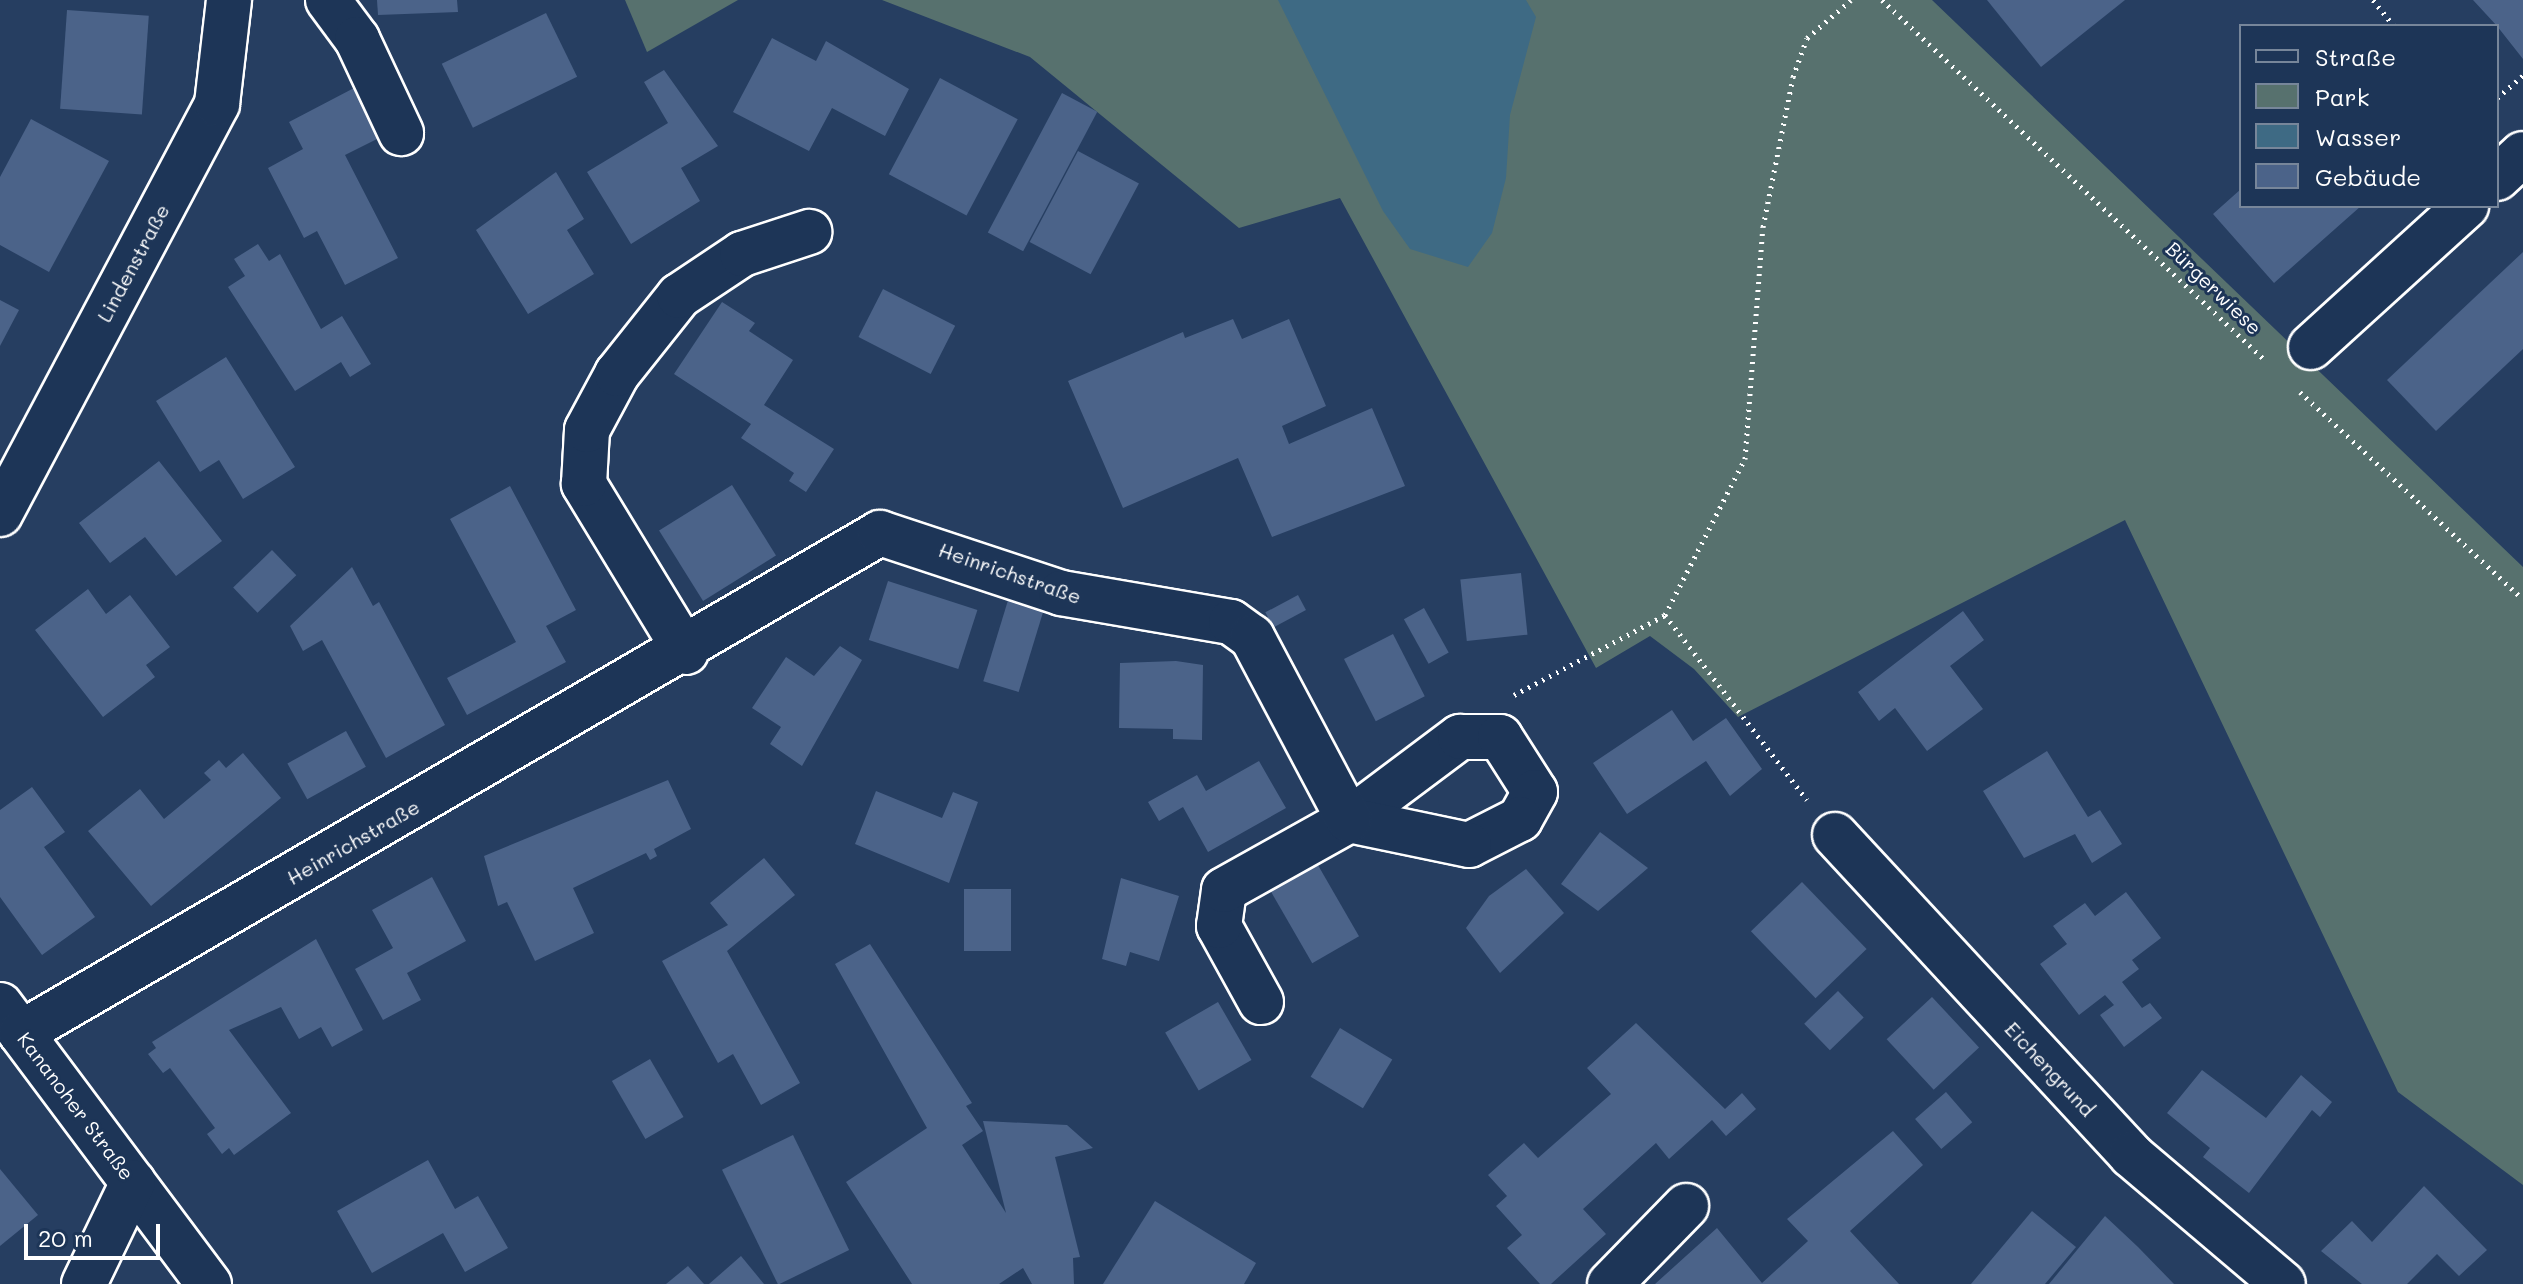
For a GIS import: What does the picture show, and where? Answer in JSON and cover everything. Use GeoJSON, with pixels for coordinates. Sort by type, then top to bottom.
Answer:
{"type":"FeatureCollection","features":[{"type":"Feature","properties":{"kind":"street","name":"Lindenstraße"},"geometry":{"type":"LineString","coordinates":[[0,514],[217,104],[229,0]]}},
{"type":"Feature","properties":{"kind":"street"},"geometry":{"type":"LineString","coordinates":[[328,0],[357,39],[401,133]]}},
{"type":"Feature","properties":{"kind":"street"},"geometry":{"type":"LineString","coordinates":[[2499,176],[2523,154]]}},
{"type":"Feature","properties":{"kind":"street"},"geometry":{"type":"LineString","coordinates":[[2293,367],[2464,208]]}},
{"type":"Feature","properties":{"kind":"street"},"geometry":{"type":"LineString","coordinates":[[686,652],[584,484],[587,430],[617,374],[679,296],[742,254],[809,232]]}},
{"type":"Feature","properties":{"kind":"street","name":"Heinrichstraße"},"geometry":{"type":"LineString","coordinates":[[10,1019],[686,652],[880,533],[900,534],[1061,593],[1231,622],[1252,637],[1349,820]]}},
{"type":"Feature","properties":{"kind":"street"},"geometry":{"type":"LineString","coordinates":[[1261,1002],[1219,926],[1224,890],[1349,820],[1471,736],[1500,737],[1535,792],[1520,819],[1469,845],[1349,820]]}},
{"type":"Feature","properties":{"kind":"street","name":"Eichengrund"},"geometry":{"type":"LineString","coordinates":[[1835,835],[2131,1155],[2283,1284]]}},
{"type":"Feature","properties":{"kind":"street","name":"Kananoher Straße"},"geometry":{"type":"LineString","coordinates":[[10,1019],[209,1284]]}},
{"type":"Feature","properties":{"kind":"street"},"geometry":{"type":"LineString","coordinates":[[84,1284],[133,1182]]}},
{"type":"Feature","properties":{"kind":"street"},"geometry":{"type":"LineString","coordinates":[[1610,1284],[1686,1206]]}},
{"type":"Feature","properties":{"kind":"path"},"geometry":{"type":"LineString","coordinates":[[1471,736],[1485,710],[1665,615],[1745,459],[1763,227],[1793,77],[1807,38],[1851,0]]}},
{"type":"Feature","properties":{"kind":"path","name":"Bürgerwiese"},"geometry":{"type":"LineString","coordinates":[[1882,0],[2293,367],[2523,599]]}},
{"type":"Feature","properties":{"kind":"path"},"geometry":{"type":"LineString","coordinates":[[2373,0],[2392,24]]}},
{"type":"Feature","properties":{"kind":"path"},"geometry":{"type":"LineString","coordinates":[[2499,96],[2523,75]]}},
{"type":"Feature","properties":{"kind":"path"},"geometry":{"type":"LineString","coordinates":[[1665,615],[1835,835]]}},
{"type":"Feature","properties":{"kind":"green space"},"geometry":{"type":"Polygon","coordinates":[[[625,0],[738,0],[647,52],[625,0]]]}},
{"type":"Feature","properties":{"kind":"green space"},"geometry":{"type":"Polygon","coordinates":[[[882,0],[1932,0],[2523,567],[2523,1185],[2398,1092],[2125,520],[1738,717],[1694,669],[1650,636],[1596,668],[1340,198],[1239,228],[1030,57],[882,0]]]}},
{"type":"Feature","properties":{"kind":"water"},"geometry":{"type":"Polygon","coordinates":[[[1278,0],[1526,0],[1536,17],[1510,115],[1506,178],[1492,233],[1468,267],[1410,249],[1383,211],[1278,0]]]}},
{"type":"Feature","properties":{"kind":"building"},"geometry":{"type":"Polygon","coordinates":[[[377,0],[457,0],[458,12],[378,15],[377,0]]]}},
{"type":"Feature","properties":{"kind":"building"},"geometry":{"type":"Polygon","coordinates":[[[1987,0],[2125,0],[2041,67],[1987,0]]]}},
{"type":"Feature","properties":{"kind":"building"},"geometry":{"type":"Polygon","coordinates":[[[2473,0],[2523,0],[2523,59],[2499,29],[2499,24],[2495,24],[2473,0]]]}},
{"type":"Feature","properties":{"kind":"building"},"geometry":{"type":"Polygon","coordinates":[[[67,10],[149,16],[142,114],[60,109],[67,10]]]}},
{"type":"Feature","properties":{"kind":"building"},"geometry":{"type":"Polygon","coordinates":[[[546,13],[577,77],[473,128],[442,64],[546,13]]]}},
{"type":"Feature","properties":{"kind":"building"},"geometry":{"type":"Polygon","coordinates":[[[772,38],[816,61],[826,41],[909,89],[885,136],[832,108],[809,151],[733,112],[772,38]]]}},
{"type":"Feature","properties":{"kind":"building"},"geometry":{"type":"Polygon","coordinates":[[[664,70],[718,146],[681,168],[700,201],[631,244],[587,172],[668,123],[644,82],[664,70]]]}},
{"type":"Feature","properties":{"kind":"building"},"geometry":{"type":"Polygon","coordinates":[[[940,78],[1018,119],[967,216],[889,174],[940,78]]]}},
{"type":"Feature","properties":{"kind":"building"},"geometry":{"type":"Polygon","coordinates":[[[354,88],[379,138],[345,155],[398,258],[345,285],[317,231],[304,238],[268,168],[303,149],[289,122],[354,88]]]}},
{"type":"Feature","properties":{"kind":"building"},"geometry":{"type":"Polygon","coordinates":[[[1062,93],[1097,112],[1023,251],[988,233],[1062,93]]]}},
{"type":"Feature","properties":{"kind":"building"},"geometry":{"type":"Polygon","coordinates":[[[31,119],[109,161],[49,272],[0,245],[0,177],[31,119]]]}},
{"type":"Feature","properties":{"kind":"building"},"geometry":{"type":"Polygon","coordinates":[[[1078,151],[1139,183],[1091,274],[1030,242],[1078,151]]]}},
{"type":"Feature","properties":{"kind":"building"},"geometry":{"type":"Polygon","coordinates":[[[556,172],[584,219],[567,230],[594,274],[528,314],[476,230],[556,172]]]}},
{"type":"Feature","properties":{"kind":"building"},"geometry":{"type":"Polygon","coordinates":[[[2239,191],[2239,208],[2359,208],[2274,283],[2213,214],[2239,191]]]}},
{"type":"Feature","properties":{"kind":"building"},"geometry":{"type":"Polygon","coordinates":[[[258,244],[269,261],[280,254],[321,329],[342,316],[371,364],[350,377],[341,362],[295,391],[228,287],[245,276],[234,259],[258,244]]]}},
{"type":"Feature","properties":{"kind":"building"},"geometry":{"type":"Polygon","coordinates":[[[2523,252],[2523,349],[2436,431],[2387,380],[2523,252]]]}},
{"type":"Feature","properties":{"kind":"building"},"geometry":{"type":"Polygon","coordinates":[[[883,289],[955,326],[931,374],[858,337],[883,289]]]}},
{"type":"Feature","properties":{"kind":"building"},"geometry":{"type":"Polygon","coordinates":[[[0,300],[19,310],[0,346],[0,300]]]}},
{"type":"Feature","properties":{"kind":"building"},"geometry":{"type":"Polygon","coordinates":[[[722,302],[755,323],[749,331],[793,360],[764,405],[834,449],[806,492],[789,481],[794,473],[741,438],[751,424],[674,374],[722,302]]]}},
{"type":"Feature","properties":{"kind":"building"},"geometry":{"type":"Polygon","coordinates":[[[1233,319],[1242,339],[1289,319],[1326,406],[1282,426],[1289,444],[1372,408],[1405,486],[1272,537],[1238,458],[1123,508],[1068,381],[1183,332],[1185,338],[1233,319]]]}},
{"type":"Feature","properties":{"kind":"building"},"geometry":{"type":"Polygon","coordinates":[[[226,357],[295,467],[243,499],[219,460],[200,472],[156,401],[226,357]]]}},
{"type":"Feature","properties":{"kind":"building"},"geometry":{"type":"Polygon","coordinates":[[[159,461],[222,541],[176,576],[145,537],[110,563],[79,523],[159,461]]]}},
{"type":"Feature","properties":{"kind":"building"},"geometry":{"type":"Polygon","coordinates":[[[732,485],[776,555],[703,601],[659,531],[732,485]]]}},
{"type":"Feature","properties":{"kind":"building"},"geometry":{"type":"Polygon","coordinates":[[[510,486],[576,610],[546,626],[566,662],[467,715],[447,678],[516,642],[450,519],[510,486]]]}},
{"type":"Feature","properties":{"kind":"building"},"geometry":{"type":"Polygon","coordinates":[[[272,550],[296,575],[257,613],[233,588],[272,550]]]}},
{"type":"Feature","properties":{"kind":"building"},"geometry":{"type":"Polygon","coordinates":[[[352,567],[373,606],[379,602],[445,725],[386,758],[322,640],[303,651],[290,626],[352,567]]]}},
{"type":"Feature","properties":{"kind":"building"},"geometry":{"type":"Polygon","coordinates":[[[1521,573],[1527,635],[1467,641],[1460,579],[1521,573]]]}},
{"type":"Feature","properties":{"kind":"building"},"geometry":{"type":"Polygon","coordinates":[[[888,581],[977,610],[958,669],[869,640],[888,581]]]}},
{"type":"Feature","properties":{"kind":"building"},"geometry":{"type":"Polygon","coordinates":[[[88,589],[106,614],[130,595],[170,647],[146,665],[155,677],[103,717],[35,630],[88,589]]]}},
{"type":"Feature","properties":{"kind":"building"},"geometry":{"type":"Polygon","coordinates":[[[1298,595],[1306,610],[1273,627],[1265,612],[1298,595]]]}},
{"type":"Feature","properties":{"kind":"building"},"geometry":{"type":"Polygon","coordinates":[[[1009,597],[1044,608],[1019,692],[983,681],[1009,597]]]}},
{"type":"Feature","properties":{"kind":"building"},"geometry":{"type":"Polygon","coordinates":[[[1424,608],[1449,653],[1429,664],[1404,619],[1424,608]]]}},
{"type":"Feature","properties":{"kind":"building"},"geometry":{"type":"Polygon","coordinates":[[[1963,611],[1984,640],[1950,666],[1983,709],[1927,751],[1895,708],[1879,721],[1858,692],[1963,611]]]}},
{"type":"Feature","properties":{"kind":"building"},"geometry":{"type":"Polygon","coordinates":[[[1393,634],[1425,696],[1376,721],[1344,659],[1393,634]]]}},
{"type":"Feature","properties":{"kind":"building"},"geometry":{"type":"Polygon","coordinates":[[[840,646],[862,660],[802,766],[770,744],[781,727],[752,708],[786,657],[814,676],[840,646]]]}},
{"type":"Feature","properties":{"kind":"building"},"geometry":{"type":"Polygon","coordinates":[[[1176,661],[1203,665],[1202,740],[1173,739],[1173,729],[1119,728],[1120,663],[1176,661]]]}},
{"type":"Feature","properties":{"kind":"building"},"geometry":{"type":"Polygon","coordinates":[[[1672,710],[1693,741],[1726,718],[1762,769],[1730,796],[1706,761],[1627,814],[1593,763],[1672,710]]]}},
{"type":"Feature","properties":{"kind":"building"},"geometry":{"type":"Polygon","coordinates":[[[346,731],[366,767],[307,799],[287,763],[346,731]]]}},
{"type":"Feature","properties":{"kind":"building"},"geometry":{"type":"Polygon","coordinates":[[[2047,751],[2088,817],[2100,810],[2122,844],[2092,863],[2075,834],[2024,858],[1983,791],[2047,751]]]}},
{"type":"Feature","properties":{"kind":"building"},"geometry":{"type":"Polygon","coordinates":[[[243,753],[281,798],[151,906],[88,831],[140,789],[164,819],[211,780],[204,773],[219,760],[226,768],[243,753]]]}},
{"type":"Feature","properties":{"kind":"building"},"geometry":{"type":"Polygon","coordinates":[[[1259,761],[1286,808],[1208,852],[1183,807],[1159,821],[1148,802],[1197,775],[1206,791],[1259,761]]]}},
{"type":"Feature","properties":{"kind":"building"},"geometry":{"type":"Polygon","coordinates":[[[668,780],[691,829],[654,849],[657,856],[650,860],[646,853],[573,888],[594,933],[535,961],[507,902],[498,906],[484,856],[668,780]]]}},
{"type":"Feature","properties":{"kind":"building"},"geometry":{"type":"Polygon","coordinates":[[[32,787],[65,832],[44,847],[95,917],[42,955],[0,897],[0,810],[32,787]]]}},
{"type":"Feature","properties":{"kind":"building"},"geometry":{"type":"Polygon","coordinates":[[[876,791],[942,818],[953,792],[978,802],[949,883],[855,844],[876,791]]]}},
{"type":"Feature","properties":{"kind":"building"},"geometry":{"type":"Polygon","coordinates":[[[1600,832],[1648,868],[1598,911],[1561,884],[1600,832]]]}},
{"type":"Feature","properties":{"kind":"building"},"geometry":{"type":"Polygon","coordinates":[[[764,858],[795,895],[727,951],[800,1083],[761,1105],[733,1054],[718,1063],[662,961],[728,925],[710,903],[764,858]]]}},
{"type":"Feature","properties":{"kind":"building"},"geometry":{"type":"Polygon","coordinates":[[[1315,860],[1359,936],[1312,963],[1268,887],[1315,860]]]}},
{"type":"Feature","properties":{"kind":"building"},"geometry":{"type":"Polygon","coordinates":[[[1526,869],[1564,913],[1500,973],[1466,928],[1489,896],[1526,869]]]}},
{"type":"Feature","properties":{"kind":"building"},"geometry":{"type":"Polygon","coordinates":[[[432,877],[466,941],[407,973],[421,1000],[383,1020],[355,969],[393,948],[372,910],[432,877]]]}},
{"type":"Feature","properties":{"kind":"building"},"geometry":{"type":"Polygon","coordinates":[[[1121,878],[1179,896],[1159,961],[1130,952],[1126,966],[1102,959],[1121,878]]]}},
{"type":"Feature","properties":{"kind":"building"},"geometry":{"type":"Polygon","coordinates":[[[1802,882],[1867,949],[1816,998],[1751,931],[1802,882]]]}},
{"type":"Feature","properties":{"kind":"building"},"geometry":{"type":"Polygon","coordinates":[[[964,889],[1011,889],[1011,951],[964,951],[964,889]]]}},
{"type":"Feature","properties":{"kind":"building"},"geometry":{"type":"Polygon","coordinates":[[[2126,892],[2161,938],[2132,960],[2139,969],[2122,982],[2142,1008],[2150,1003],[2162,1018],[2124,1047],[2100,1015],[2114,1005],[2105,995],[2079,1015],[2040,964],[2067,944],[2053,926],[2085,903],[2095,916],[2126,892]]]}},
{"type":"Feature","properties":{"kind":"building"},"geometry":{"type":"Polygon","coordinates":[[[316,939],[363,1030],[332,1047],[321,1027],[299,1039],[281,1007],[229,1030],[291,1113],[234,1155],[229,1148],[222,1154],[207,1134],[215,1128],[170,1068],[163,1073],[148,1054],[156,1048],[152,1042],[316,939]]]}},
{"type":"Feature","properties":{"kind":"building"},"geometry":{"type":"Polygon","coordinates":[[[870,944],[972,1103],[966,1106],[983,1131],[962,1145],[1006,1213],[983,1121],[1067,1125],[1093,1148],[1055,1157],[1080,1257],[1073,1258],[1074,1284],[1032,1284],[1023,1268],[999,1284],[912,1284],[846,1182],[927,1128],[835,964],[870,944]]]}},
{"type":"Feature","properties":{"kind":"building"},"geometry":{"type":"Polygon","coordinates":[[[1838,991],[1864,1018],[1830,1050],[1804,1024],[1838,991]]]}},
{"type":"Feature","properties":{"kind":"building"},"geometry":{"type":"Polygon","coordinates":[[[1932,997],[1979,1047],[1934,1090],[1887,1039],[1932,997]]]}},
{"type":"Feature","properties":{"kind":"building"},"geometry":{"type":"Polygon","coordinates":[[[1218,1002],[1252,1060],[1199,1091],[1165,1032],[1218,1002]]]}},
{"type":"Feature","properties":{"kind":"building"},"geometry":{"type":"Polygon","coordinates":[[[1636,1023],[1725,1109],[1742,1093],[1756,1109],[1726,1136],[1712,1120],[1669,1159],[1656,1143],[1583,1209],[1606,1234],[1551,1284],[1540,1284],[1507,1248],[1522,1235],[1496,1206],[1507,1196],[1488,1175],[1524,1143],[1538,1158],[1611,1094],[1587,1068],[1636,1023]]]}},
{"type":"Feature","properties":{"kind":"building"},"geometry":{"type":"Polygon","coordinates":[[[1340,1028],[1392,1059],[1363,1108],[1311,1077],[1340,1028]]]}},
{"type":"Feature","properties":{"kind":"building"},"geometry":{"type":"Polygon","coordinates":[[[650,1059],[684,1117],[645,1139],[612,1081],[650,1059]]]}},
{"type":"Feature","properties":{"kind":"building"},"geometry":{"type":"Polygon","coordinates":[[[2202,1070],[2266,1118],[2301,1075],[2332,1102],[2320,1117],[2312,1110],[2249,1193],[2203,1157],[2210,1148],[2167,1113],[2202,1070]]]}},
{"type":"Feature","properties":{"kind":"building"},"geometry":{"type":"Polygon","coordinates":[[[1946,1092],[1972,1122],[1941,1149],[1915,1119],[1946,1092]]]}},
{"type":"Feature","properties":{"kind":"building"},"geometry":{"type":"Polygon","coordinates":[[[1893,1131],[1923,1165],[1850,1231],[1899,1284],[1655,1284],[1717,1228],[1762,1283],[1808,1241],[1787,1219],[1893,1131]]]}},
{"type":"Feature","properties":{"kind":"building"},"geometry":{"type":"Polygon","coordinates":[[[793,1135],[849,1250],[778,1284],[722,1170],[793,1135]]]}},
{"type":"Feature","properties":{"kind":"building"},"geometry":{"type":"Polygon","coordinates":[[[428,1160],[455,1209],[478,1196],[508,1248],[465,1272],[443,1233],[372,1273],[337,1211],[428,1160]]]}},
{"type":"Feature","properties":{"kind":"building"},"geometry":{"type":"Polygon","coordinates":[[[0,1169],[38,1215],[0,1246],[0,1169]]]}},
{"type":"Feature","properties":{"kind":"building"},"geometry":{"type":"Polygon","coordinates":[[[2424,1186],[2487,1250],[2459,1276],[2437,1254],[2407,1284],[2362,1284],[2321,1251],[2352,1221],[2372,1242],[2424,1186]]]}},
{"type":"Feature","properties":{"kind":"building"},"geometry":{"type":"Polygon","coordinates":[[[1155,1201],[1256,1263],[1244,1284],[1103,1284],[1155,1201]]]}},
{"type":"Feature","properties":{"kind":"building"},"geometry":{"type":"Polygon","coordinates":[[[2032,1211],[2076,1247],[2045,1284],[1971,1284],[2032,1211]]]}},
{"type":"Feature","properties":{"kind":"building"},"geometry":{"type":"Polygon","coordinates":[[[2105,1216],[2138,1247],[2174,1284],[2049,1284],[2105,1216]]]}},
{"type":"Feature","properties":{"kind":"building"},"geometry":{"type":"Polygon","coordinates":[[[741,1256],[764,1284],[709,1284],[741,1256]]]}},
{"type":"Feature","properties":{"kind":"building"},"geometry":{"type":"Polygon","coordinates":[[[688,1266],[704,1284],[666,1284],[688,1266]]]}}]}
